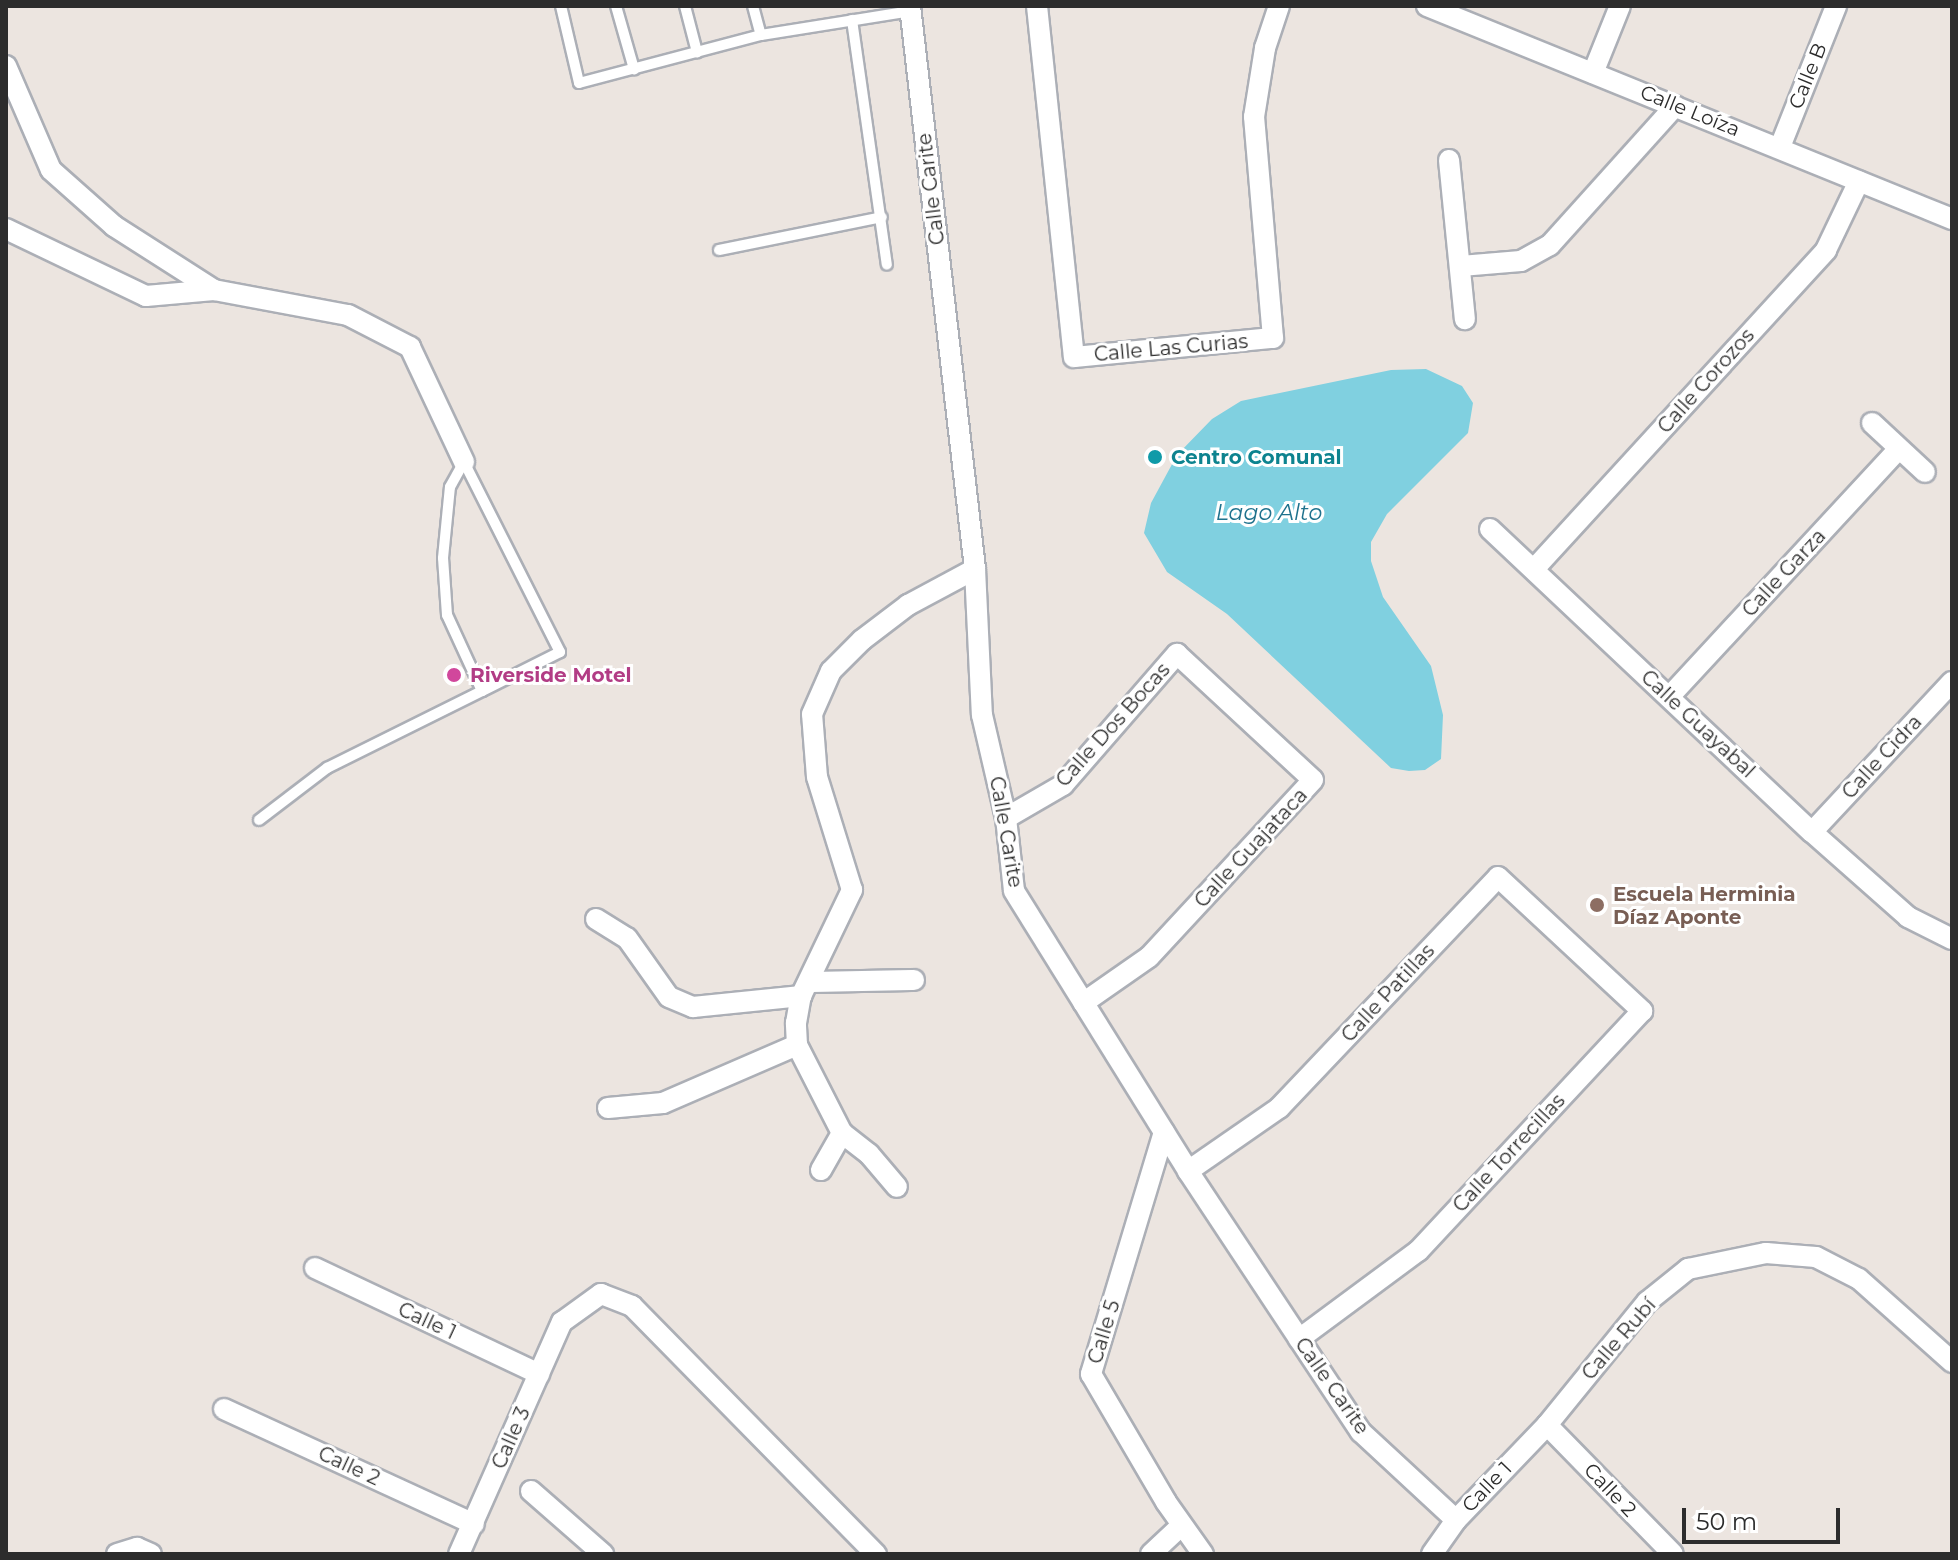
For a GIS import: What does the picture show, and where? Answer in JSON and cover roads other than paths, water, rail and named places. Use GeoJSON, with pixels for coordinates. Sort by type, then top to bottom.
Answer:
{"type":"FeatureCollection","features":[{"type":"Feature","properties":{"kind":"street","name":"Calle Las Curias"},"geometry":{"type":"LineString","coordinates":[[1037,6],[1074,357],[1273,338],[1254,117],[1265,48],[1279,6]]}},
{"type":"Feature","properties":{"kind":"street","name":"Calle Loíza"},"geometry":{"type":"LineString","coordinates":[[1427,6],[1473,15],[1593,73],[1952,219]]}},
{"type":"Feature","properties":{"kind":"street"},"geometry":{"type":"LineString","coordinates":[[1593,73],[1620,6]]}},
{"type":"Feature","properties":{"kind":"street","name":"Calle B"},"geometry":{"type":"LineString","coordinates":[[1780,147],[1836,6]]}},
{"type":"Feature","properties":{"kind":"street","name":"Calle Carite"},"geometry":{"type":"LineString","coordinates":[[910,8],[975,569],[982,715],[1006,818],[1014,891],[1188,1171],[1361,1432],[1456,1520]]}},
{"type":"Feature","properties":{"kind":"street"},"geometry":{"type":"LineString","coordinates":[[6,66],[51,170],[114,226],[214,290]]}},
{"type":"Feature","properties":{"kind":"street"},"geometry":{"type":"LineString","coordinates":[[1461,266],[1521,261],[1550,245],[1675,106]]}},
{"type":"Feature","properties":{"kind":"street"},"geometry":{"type":"LineString","coordinates":[[1449,160],[1465,319]]}},
{"type":"Feature","properties":{"kind":"street","name":"Calle Corozos"},"geometry":{"type":"LineString","coordinates":[[1535,568],[1826,250],[1859,181]]}},
{"type":"Feature","properties":{"kind":"street"},"geometry":{"type":"LineString","coordinates":[[6,229],[146,296],[214,290],[348,315],[410,347],[464,462]]}},
{"type":"Feature","properties":{"kind":"street"},"geometry":{"type":"LineString","coordinates":[[1872,423],[1925,472]]}},
{"type":"Feature","properties":{"kind":"street","name":"Calle Garza"},"geometry":{"type":"LineString","coordinates":[[1669,697],[1899,449]]}},
{"type":"Feature","properties":{"kind":"street","name":"Calle Guayabal"},"geometry":{"type":"LineString","coordinates":[[1490,529],[1535,568],[1812,832],[1908,917],[1952,939]]}},
{"type":"Feature","properties":{"kind":"street"},"geometry":{"type":"LineString","coordinates":[[897,1187],[869,1154],[842,1133],[797,1045],[806,989],[852,890],[817,777],[812,714],[831,671],[862,640],[908,605],[975,569]]}},
{"type":"Feature","properties":{"kind":"street","name":"Calle Dos Bocas"},"geometry":{"type":"LineString","coordinates":[[1006,818],[1063,785],[1177,654]]}},
{"type":"Feature","properties":{"kind":"street","name":"Calle Guajataca"},"geometry":{"type":"LineString","coordinates":[[1083,1003],[1149,957],[1313,780],[1177,654]]}},
{"type":"Feature","properties":{"kind":"street","name":"Calle Cidra"},"geometry":{"type":"LineString","coordinates":[[1812,832],[1952,682]]}},
{"type":"Feature","properties":{"kind":"street","name":"Calle Patillas"},"geometry":{"type":"LineString","coordinates":[[1188,1171],[1279,1108],[1498,877],[1578,951]]}},
{"type":"Feature","properties":{"kind":"street"},"geometry":{"type":"LineString","coordinates":[[596,919],[627,938],[669,997],[693,1007],[806,989],[914,980]]}},
{"type":"Feature","properties":{"kind":"street","name":"Calle Torrecillas"},"geometry":{"type":"LineString","coordinates":[[1299,1339],[1418,1251],[1642,1011],[1578,951]]}},
{"type":"Feature","properties":{"kind":"street"},"geometry":{"type":"LineString","coordinates":[[608,1108],[663,1103],[797,1045]]}},
{"type":"Feature","properties":{"kind":"street","name":"Calle 5"},"geometry":{"type":"LineString","coordinates":[[1164,1132],[1091,1374],[1182,1525],[1203,1554]]}},
{"type":"Feature","properties":{"kind":"street"},"geometry":{"type":"LineString","coordinates":[[821,1170],[842,1133]]}},
{"type":"Feature","properties":{"kind":"street","name":"Calle Rubí"},"geometry":{"type":"LineString","coordinates":[[1547,1425],[1647,1302],[1688,1269],[1766,1253],[1816,1257],[1859,1279],[1952,1362]]}},
{"type":"Feature","properties":{"kind":"street","name":"Calle 1"},"geometry":{"type":"LineString","coordinates":[[315,1268],[539,1374]]}},
{"type":"Feature","properties":{"kind":"street","name":"Calle 3"},"geometry":{"type":"LineString","coordinates":[[459,1554],[562,1322],[601,1294],[632,1306],[876,1554]]}},
{"type":"Feature","properties":{"kind":"street","name":"Calle 2"},"geometry":{"type":"LineString","coordinates":[[224,1409],[474,1524]]}},
{"type":"Feature","properties":{"kind":"street","name":"Calle 1"},"geometry":{"type":"LineString","coordinates":[[1432,1554],[1456,1520],[1547,1425]]}},
{"type":"Feature","properties":{"kind":"street","name":"Calle 2"},"geometry":{"type":"LineString","coordinates":[[1547,1425],[1668,1552]]}},
{"type":"Feature","properties":{"kind":"street"},"geometry":{"type":"LineString","coordinates":[[531,1491],[603,1554]]}},
{"type":"Feature","properties":{"kind":"street"},"geometry":{"type":"LineString","coordinates":[[1151,1554],[1182,1525]]}},
{"type":"Feature","properties":{"kind":"street"},"geometry":{"type":"LineString","coordinates":[[117,1554],[137,1548],[151,1554]]}},
{"type":"Feature","properties":{"kind":"lane"},"geometry":{"type":"LineString","coordinates":[[561,6],[579,83],[761,35],[910,8]]}},
{"type":"Feature","properties":{"kind":"lane"},"geometry":{"type":"LineString","coordinates":[[616,6],[634,69]]}},
{"type":"Feature","properties":{"kind":"lane"},"geometry":{"type":"LineString","coordinates":[[685,6],[697,52]]}},
{"type":"Feature","properties":{"kind":"lane"},"geometry":{"type":"LineString","coordinates":[[753,6],[761,35]]}},
{"type":"Feature","properties":{"kind":"lane"},"geometry":{"type":"LineString","coordinates":[[852,20],[887,265]]}},
{"type":"Feature","properties":{"kind":"lane"},"geometry":{"type":"LineString","coordinates":[[719,250],[882,217]]}},
{"type":"Feature","properties":{"kind":"lane"},"geometry":{"type":"LineString","coordinates":[[464,462],[450,487],[443,558],[447,615],[482,691]]}},
{"type":"Feature","properties":{"kind":"lane"},"geometry":{"type":"LineString","coordinates":[[259,820],[327,768],[560,652],[464,462]]}},
{"type":"Feature","properties":{"kind":"water","name":"Lago Alto"},"geometry":{"type":"Polygon","coordinates":[[[1426,369],[1462,386],[1473,403],[1468,433],[1387,514],[1371,542],[1371,561],[1383,597],[1431,666],[1443,715],[1441,759],[1425,770],[1409,771],[1391,768],[1227,614],[1167,572],[1144,533],[1151,503],[1177,455],[1212,419],[1241,401],[1391,370],[1426,369]]]}},
{"type":"Feature","properties":{"kind":"place","name":"Centro Comunal"},"geometry":{"type":"Point","coordinates":[1155,457]}},
{"type":"Feature","properties":{"kind":"place","name":"Riverside Motel"},"geometry":{"type":"Point","coordinates":[454,675]}},
{"type":"Feature","properties":{"kind":"place","name":"Escuela Herminia Díaz Aponte"},"geometry":{"type":"Point","coordinates":[1597,905]}}]}
